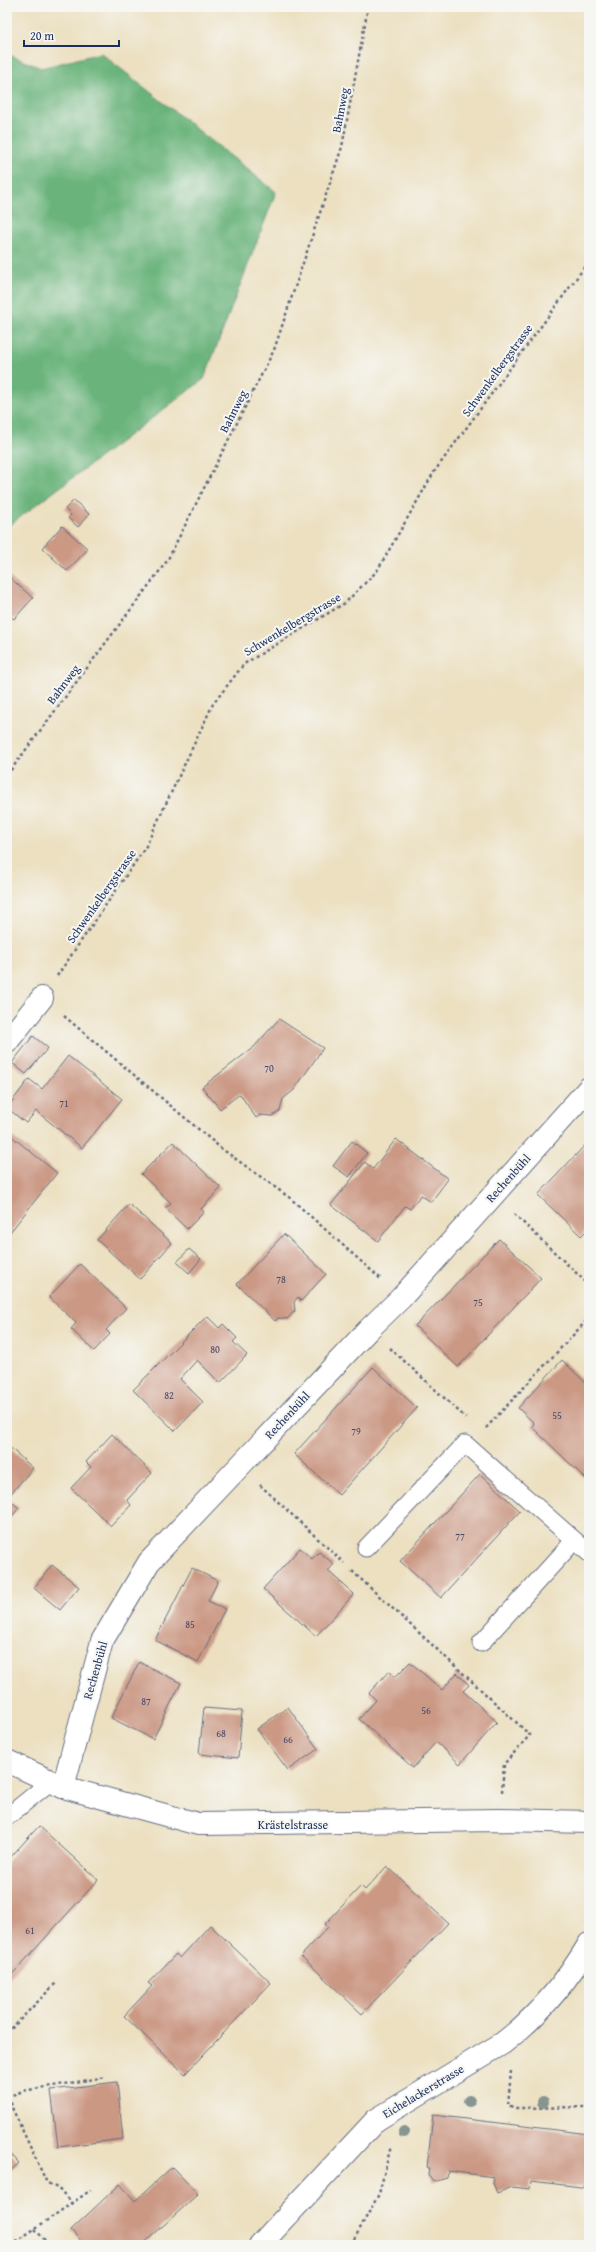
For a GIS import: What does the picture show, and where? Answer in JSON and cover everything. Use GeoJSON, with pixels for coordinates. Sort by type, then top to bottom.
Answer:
{"type":"FeatureCollection","features":[{"type":"Feature","properties":{"kind":"street"},"geometry":{"type":"LineString","coordinates":[[7,1042],[42,998]]}},
{"type":"Feature","properties":{"kind":"street","name":"Rechenbühl"},"geometry":{"type":"LineString","coordinates":[[57,1784],[102,1641],[149,1562],[369,1329],[401,1298],[589,1088]]}},
{"type":"Feature","properties":{"kind":"street","name":"Krästelstrasse"},"geometry":{"type":"LineString","coordinates":[[7,1761],[57,1784],[198,1824],[500,1820],[589,1822]]}},
{"type":"Feature","properties":{"kind":"street","name":"Eichelackerstrasse"},"geometry":{"type":"LineString","coordinates":[[260,2245],[376,2120],[503,2043],[520,2030],[573,1972],[589,1944]]}},
{"type":"Feature","properties":{"kind":"lane"},"geometry":{"type":"LineString","coordinates":[[366,1548],[465,1444],[589,1553]]}},
{"type":"Feature","properties":{"kind":"lane"},"geometry":{"type":"LineString","coordinates":[[481,1643],[574,1540]]}},
{"type":"Feature","properties":{"kind":"lane"},"geometry":{"type":"LineString","coordinates":[[7,1817],[57,1784]]}},
{"type":"Feature","properties":{"kind":"path","name":"Bahnweg"},"geometry":{"type":"LineString","coordinates":[[7,774],[167,561],[274,350],[342,147],[368,7]]}},
{"type":"Feature","properties":{"kind":"path","name":"Schwenkelbergstrasse"},"geometry":{"type":"LineString","coordinates":[[42,998],[145,848],[213,704],[244,664],[345,604],[377,572],[434,472],[589,261]]}},
{"type":"Feature","properties":{"kind":"path"},"geometry":{"type":"LineString","coordinates":[[42,998],[222,1149],[290,1198],[401,1298]]}},
{"type":"Feature","properties":{"kind":"path"},"geometry":{"type":"LineString","coordinates":[[493,1194],[589,1285]]}},
{"type":"Feature","properties":{"kind":"path"},"geometry":{"type":"LineString","coordinates":[[482,1433],[589,1318]]}},
{"type":"Feature","properties":{"kind":"path"},"geometry":{"type":"LineString","coordinates":[[239,1466],[530,1735],[504,1764],[500,1820]]}},
{"type":"Feature","properties":{"kind":"path"},"geometry":{"type":"LineString","coordinates":[[7,2033],[57,1982]]}},
{"type":"Feature","properties":{"kind":"path"},"geometry":{"type":"LineString","coordinates":[[503,2043],[512,2057],[508,2105],[515,2108],[589,2107]]}},
{"type":"Feature","properties":{"kind":"path"},"geometry":{"type":"LineString","coordinates":[[72,2204],[58,2187],[47,2183],[7,2097],[23,2091],[106,2077]]}},
{"type":"Feature","properties":{"kind":"path"},"geometry":{"type":"LineString","coordinates":[[351,2245],[379,2194],[393,2138],[390,2111]]}},
{"type":"Feature","properties":{"kind":"path"},"geometry":{"type":"LineString","coordinates":[[10,2245],[91,2190]]}},
{"type":"Feature","properties":{"kind":"path"},"geometry":{"type":"LineString","coordinates":[[35,2229],[49,2245]]}},
{"type":"Feature","properties":{"kind":"green space"},"geometry":{"type":"Polygon","coordinates":[[[101,53],[276,192],[204,379],[7,527],[7,54],[41,68],[101,53]]]}},
{"type":"Feature","properties":{"kind":"building"},"geometry":{"type":"Polygon","coordinates":[[[74,500],[89,514],[78,527],[68,518],[71,515],[65,509],[74,500]]]}},
{"type":"Feature","properties":{"kind":"building"},"geometry":{"type":"Polygon","coordinates":[[[62,526],[88,549],[67,571],[42,548],[62,526]]]}},
{"type":"Feature","properties":{"kind":"building"},"geometry":{"type":"Polygon","coordinates":[[[8,576],[33,598],[14,619],[7,614],[8,576]]]}},
{"type":"Feature","properties":{"kind":"building"},"geometry":{"type":"Polygon","coordinates":[[[279,1019],[323,1048],[294,1090],[283,1099],[280,1111],[272,1116],[260,1115],[256,1118],[240,1094],[220,1109],[202,1087],[254,1047],[279,1019]]]}},
{"type":"Feature","properties":{"kind":"building"},"geometry":{"type":"Polygon","coordinates":[[[33,1036],[48,1048],[26,1074],[12,1063],[33,1036]]]}},
{"type":"Feature","properties":{"kind":"building"},"geometry":{"type":"Polygon","coordinates":[[[68,1056],[122,1099],[82,1148],[36,1111],[26,1123],[7,1108],[29,1079],[42,1089],[68,1056]]]}},
{"type":"Feature","properties":{"kind":"building"},"geometry":{"type":"Polygon","coordinates":[[[10,1135],[57,1173],[7,1236],[7,1139],[10,1135]]]}},
{"type":"Feature","properties":{"kind":"building"},"geometry":{"type":"Polygon","coordinates":[[[396,1139],[448,1179],[431,1202],[421,1195],[410,1209],[405,1206],[378,1241],[331,1205],[365,1162],[373,1169],[396,1139]]]}},
{"type":"Feature","properties":{"kind":"building"},"geometry":{"type":"Polygon","coordinates":[[[352,1141],[367,1153],[349,1177],[333,1166],[352,1141]]]}},
{"type":"Feature","properties":{"kind":"building"},"geometry":{"type":"Polygon","coordinates":[[[589,1141],[589,1228],[581,1236],[538,1195],[589,1141]]]}},
{"type":"Feature","properties":{"kind":"building"},"geometry":{"type":"Polygon","coordinates":[[[173,1142],[221,1188],[201,1209],[204,1212],[187,1229],[165,1208],[171,1203],[141,1174],[173,1142]]]}},
{"type":"Feature","properties":{"kind":"building"},"geometry":{"type":"Polygon","coordinates":[[[129,1204],[172,1243],[140,1279],[97,1240],[129,1204]]]}},
{"type":"Feature","properties":{"kind":"building"},"geometry":{"type":"Polygon","coordinates":[[[284,1234],[326,1274],[301,1301],[298,1297],[294,1302],[295,1311],[287,1319],[278,1318],[275,1321],[237,1284],[284,1234]]]}},
{"type":"Feature","properties":{"kind":"building"},"geometry":{"type":"Polygon","coordinates":[[[499,1239],[541,1278],[458,1367],[415,1326],[499,1239]]]}},
{"type":"Feature","properties":{"kind":"building"},"geometry":{"type":"Polygon","coordinates":[[[189,1249],[201,1259],[189,1273],[177,1262],[189,1249]]]}},
{"type":"Feature","properties":{"kind":"building"},"geometry":{"type":"Polygon","coordinates":[[[80,1264],[126,1308],[106,1330],[110,1334],[94,1351],[71,1329],[76,1323],[49,1297],[80,1264]]]}},
{"type":"Feature","properties":{"kind":"building"},"geometry":{"type":"Polygon","coordinates":[[[207,1316],[219,1328],[223,1324],[237,1338],[233,1342],[247,1355],[220,1383],[197,1360],[180,1379],[203,1402],[175,1431],[133,1390],[207,1316]]]}},
{"type":"Feature","properties":{"kind":"building"},"geometry":{"type":"Polygon","coordinates":[[[562,1360],[589,1386],[589,1482],[532,1427],[534,1423],[518,1408],[562,1360]]]}},
{"type":"Feature","properties":{"kind":"building"},"geometry":{"type":"Polygon","coordinates":[[[373,1367],[417,1408],[339,1495],[294,1454],[373,1367]]]}},
{"type":"Feature","properties":{"kind":"building"},"geometry":{"type":"Polygon","coordinates":[[[112,1434],[152,1473],[127,1500],[131,1505],[111,1526],[71,1488],[91,1467],[86,1462],[112,1434]]]}},
{"type":"Feature","properties":{"kind":"building"},"geometry":{"type":"Polygon","coordinates":[[[7,1445],[33,1468],[7,1498],[7,1445]]]}},
{"type":"Feature","properties":{"kind":"building"},"geometry":{"type":"Polygon","coordinates":[[[480,1474],[520,1511],[441,1598],[400,1561],[480,1474]]]}},
{"type":"Feature","properties":{"kind":"building"},"geometry":{"type":"Polygon","coordinates":[[[7,1498],[19,1508],[7,1522],[7,1498]]]}},
{"type":"Feature","properties":{"kind":"building"},"geometry":{"type":"Polygon","coordinates":[[[300,1548],[312,1559],[319,1552],[334,1564],[328,1571],[354,1594],[316,1636],[263,1589],[300,1548]]]}},
{"type":"Feature","properties":{"kind":"building"},"geometry":{"type":"Polygon","coordinates":[[[52,1565],[79,1587],[60,1610],[34,1588],[52,1565]]]}},
{"type":"Feature","properties":{"kind":"building"},"geometry":{"type":"Polygon","coordinates":[[[192,1568],[218,1581],[208,1601],[225,1609],[198,1662],[155,1640],[192,1568]]]}},
{"type":"Feature","properties":{"kind":"building"},"geometry":{"type":"Polygon","coordinates":[[[139,1662],[181,1683],[153,1739],[111,1718],[139,1662]]]}},
{"type":"Feature","properties":{"kind":"building"},"geometry":{"type":"Polygon","coordinates":[[[410,1662],[442,1690],[457,1673],[469,1685],[463,1691],[497,1722],[460,1764],[436,1742],[413,1768],[359,1719],[376,1700],[369,1693],[389,1671],[395,1677],[410,1662]]]}},
{"type":"Feature","properties":{"kind":"building"},"geometry":{"type":"Polygon","coordinates":[[[288,1707],[318,1749],[288,1770],[257,1729],[288,1707]]]}},
{"type":"Feature","properties":{"kind":"building"},"geometry":{"type":"Polygon","coordinates":[[[204,1708],[242,1711],[238,1758],[199,1754],[204,1708]]]}},
{"type":"Feature","properties":{"kind":"building"},"geometry":{"type":"Polygon","coordinates":[[[39,1826],[98,1880],[7,1980],[7,1861],[39,1826]]]}},
{"type":"Feature","properties":{"kind":"building"},"geometry":{"type":"Polygon","coordinates":[[[387,1866],[448,1923],[362,2014],[301,1956],[328,1927],[325,1924],[361,1886],[365,1890],[387,1866]]]}},
{"type":"Feature","properties":{"kind":"building"},"geometry":{"type":"Polygon","coordinates":[[[210,1925],[271,1983],[185,2074],[124,2016],[152,1986],[148,1983],[176,1954],[180,1958],[210,1925]]]}},
{"type":"Feature","properties":{"kind":"building"},"geometry":{"type":"Polygon","coordinates":[[[117,2082],[123,2139],[58,2147],[51,2090],[117,2082]]]}},
{"type":"Feature","properties":{"kind":"building"},"geometry":{"type":"Polygon","coordinates":[[[433,2115],[589,2134],[589,2188],[531,2181],[530,2189],[512,2187],[497,2193],[493,2183],[494,2177],[448,2171],[447,2178],[433,2182],[428,2175],[429,2168],[427,2168],[433,2115]]]}},
{"type":"Feature","properties":{"kind":"building"},"geometry":{"type":"Polygon","coordinates":[[[7,2150],[19,2163],[7,2174],[7,2150]]]}},
{"type":"Feature","properties":{"kind":"building"},"geometry":{"type":"Polygon","coordinates":[[[172,2167],[198,2194],[142,2245],[85,2245],[71,2230],[120,2184],[135,2201],[172,2167]]]}}]}
